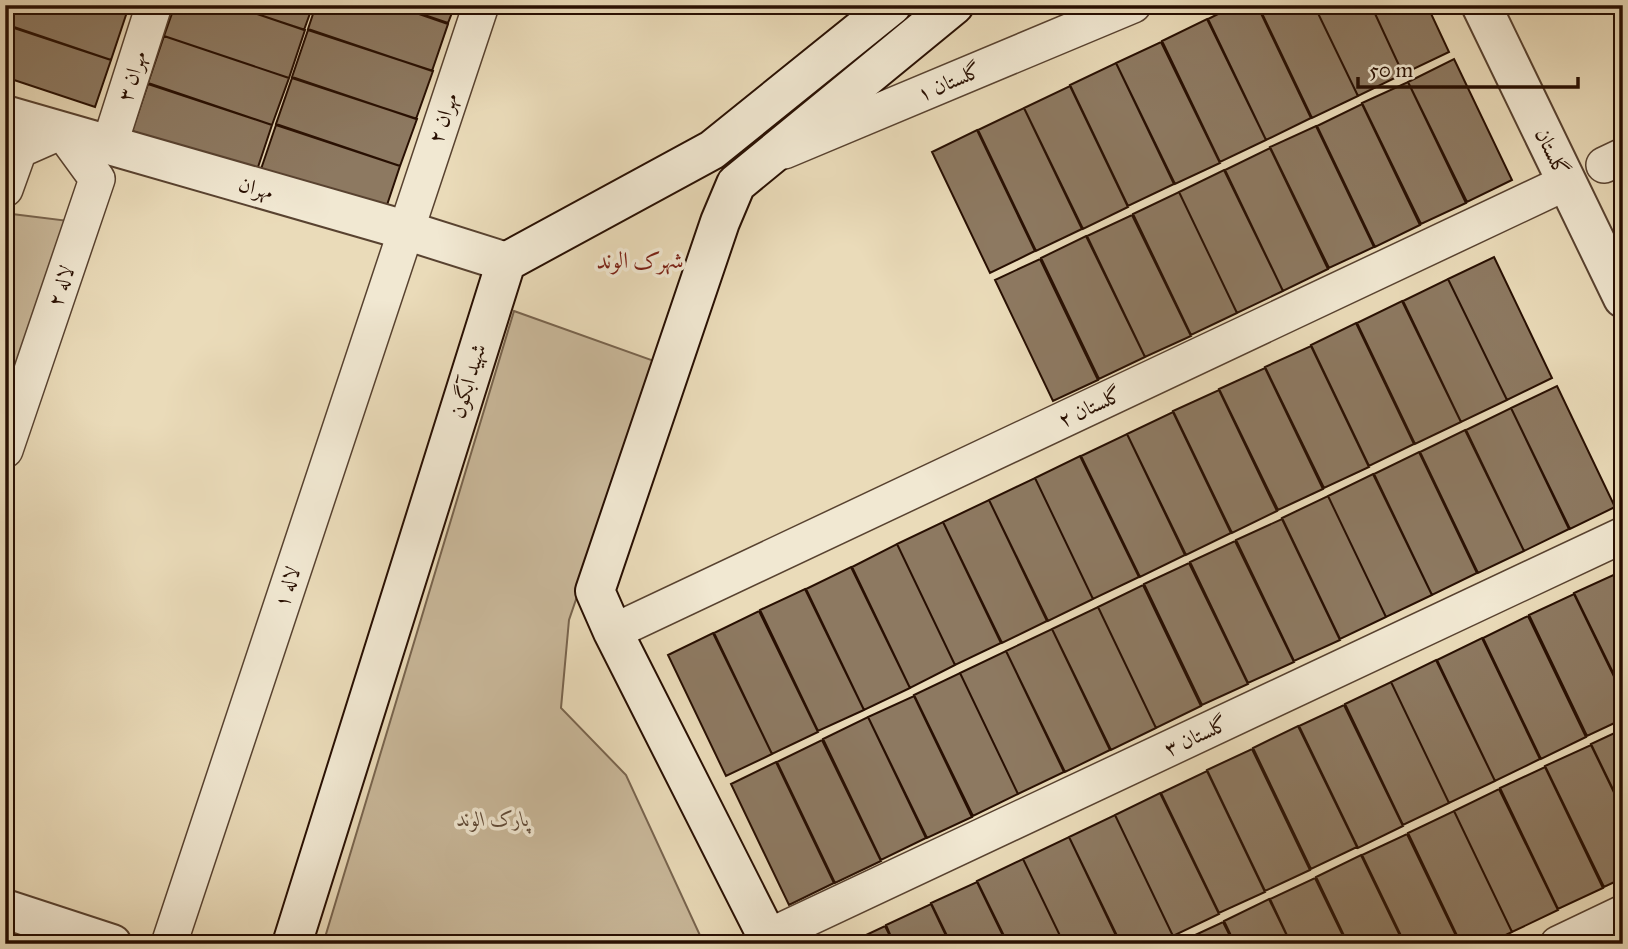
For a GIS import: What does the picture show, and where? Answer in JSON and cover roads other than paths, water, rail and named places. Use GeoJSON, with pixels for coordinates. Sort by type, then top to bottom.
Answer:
{"type":"FeatureCollection","features":[{"type":"Feature","properties":{"kind":"main road"},"geometry":{"type":"LineString","coordinates":[[506,262],[712,150],[892,5]]}},
{"type":"Feature","properties":{"kind":"main road"},"geometry":{"type":"LineString","coordinates":[[770,940],[613,632],[595,591],[736,184],[954,5]]}},
{"type":"Feature","properties":{"kind":"main road","name":"گلستان"},"geometry":{"type":"LineString","coordinates":[[1481,5],[1623,299]]}},
{"type":"Feature","properties":{"kind":"main road","name":"مهران"},"geometry":{"type":"LineString","coordinates":[[5,115],[405,230],[506,262]]}},
{"type":"Feature","properties":{"kind":"main road"},"geometry":{"type":"LineString","coordinates":[[737,129],[736,138],[742,152],[757,160],[765,159]]}},
{"type":"Feature","properties":{"kind":"main road"},"geometry":{"type":"LineString","coordinates":[[684,166],[698,164],[711,167],[722,175],[728,187],[728,201]]}},
{"type":"Feature","properties":{"kind":"main road","name":"شهید آبگون"},"geometry":{"type":"LineString","coordinates":[[292,944],[506,262]]}},
{"type":"Feature","properties":{"kind":"main road"},"geometry":{"type":"LineString","coordinates":[[5,909],[112,944]]}},
{"type":"Feature","properties":{"kind":"street","name":"مهران ۳"},"geometry":{"type":"LineString","coordinates":[[109,146],[154,5]]}},
{"type":"Feature","properties":{"kind":"street","name":"مهران ۲"},"geometry":{"type":"LineString","coordinates":[[405,230],[481,5]]}},
{"type":"Feature","properties":{"kind":"street","name":"گلستان ۱"},"geometry":{"type":"LineString","coordinates":[[765,159],[1133,5]]}},
{"type":"Feature","properties":{"kind":"street"},"geometry":{"type":"LineString","coordinates":[[5,189],[19,150],[62,131]]}},
{"type":"Feature","properties":{"kind":"street","name":"لاله ۲"},"geometry":{"type":"LineString","coordinates":[[5,450],[97,178],[62,131]]}},
{"type":"Feature","properties":{"kind":"street","name":"گلستان ۲"},"geometry":{"type":"LineString","coordinates":[[613,632],[1567,182]]}},
{"type":"Feature","properties":{"kind":"street","name":"لاله ۱"},"geometry":{"type":"LineString","coordinates":[[169,944],[405,230]]}},
{"type":"Feature","properties":{"kind":"street","name":"گلستان ۳"},"geometry":{"type":"LineString","coordinates":[[770,940],[1623,535]]}},
{"type":"Feature","properties":{"kind":"street"},"geometry":{"type":"LineString","coordinates":[[1558,944],[1623,913]]}},
{"type":"Feature","properties":{"kind":"district","name":"شهرک الوند"},"geometry":{"type":"Point","coordinates":[640,260]}},
{"type":"Feature","properties":{"kind":"park label","name":"پارک الوند"},"geometry":{"type":"Point","coordinates":[493,819]}}]}
